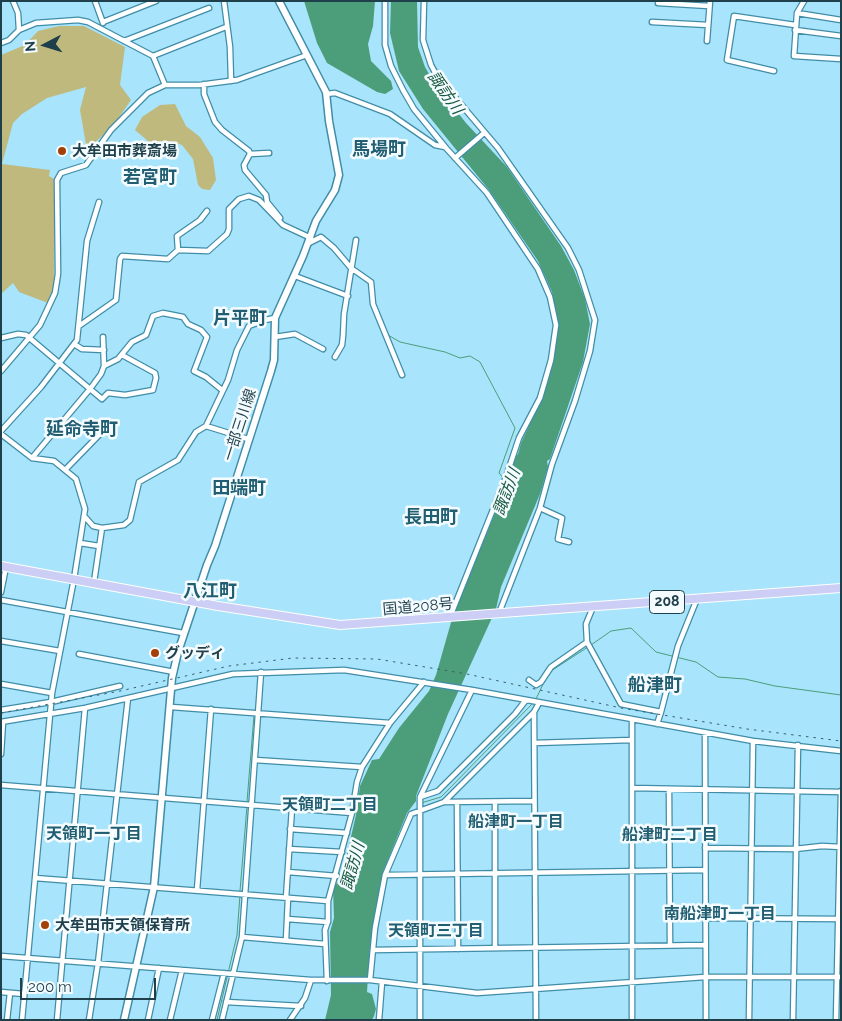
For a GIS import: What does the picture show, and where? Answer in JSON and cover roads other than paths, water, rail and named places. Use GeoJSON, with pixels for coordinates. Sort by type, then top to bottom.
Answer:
{"type":"FeatureCollection","features":[{"type":"Feature","properties":{"kind":"highway","name":"国道208号"},"geometry":{"type":"LineString","coordinates":[[4,567],[302,621],[340,625],[593,608],[841,588]]}},
{"type":"Feature","properties":{"kind":"main road","name":"一部三川線"},"geometry":{"type":"LineString","coordinates":[[124,1020],[154,887],[174,672],[194,601],[216,546],[248,439],[271,371],[275,318],[295,276],[316,221],[335,190],[339,175],[328,121],[326,94],[279,1]]}},
{"type":"Feature","properties":{"kind":"street"},"geometry":{"type":"LineString","coordinates":[[13,1],[18,13],[19,30]]}},
{"type":"Feature","properties":{"kind":"street"},"geometry":{"type":"LineString","coordinates":[[95,1],[104,29]]}},
{"type":"Feature","properties":{"kind":"street"},"geometry":{"type":"LineString","coordinates":[[103,22],[156,1]]}},
{"type":"Feature","properties":{"kind":"street"},"geometry":{"type":"LineString","coordinates":[[224,1],[230,47],[231,81]]}},
{"type":"Feature","properties":{"kind":"street"},"geometry":{"type":"LineString","coordinates":[[385,1],[383,34],[390,66],[414,109],[487,193],[538,269],[550,297],[556,325],[551,360],[540,398],[520,438],[452,618]]}},
{"type":"Feature","properties":{"kind":"street"},"geometry":{"type":"LineString","coordinates":[[424,1],[423,40],[431,65],[437,76],[504,155],[568,248],[581,277],[595,320],[590,350],[540,508],[496,615]]}},
{"type":"Feature","properties":{"kind":"street"},"geometry":{"type":"LineString","coordinates":[[804,1],[797,13],[794,56],[841,59]]}},
{"type":"Feature","properties":{"kind":"street"},"geometry":{"type":"LineString","coordinates":[[658,3],[710,4],[708,41]]}},
{"type":"Feature","properties":{"kind":"street"},"geometry":{"type":"LineString","coordinates":[[124,41],[209,8]]}},
{"type":"Feature","properties":{"kind":"street"},"geometry":{"type":"LineString","coordinates":[[797,13],[841,20]]}},
{"type":"Feature","properties":{"kind":"street"},"geometry":{"type":"LineString","coordinates":[[774,71],[727,60],[734,16],[841,36]]}},
{"type":"Feature","properties":{"kind":"street"},"geometry":{"type":"LineString","coordinates":[[1,43],[9,40],[19,30],[44,22],[78,20],[104,29],[152,56],[164,85]]}},
{"type":"Feature","properties":{"kind":"street"},"geometry":{"type":"LineString","coordinates":[[652,22],[708,25]]}},
{"type":"Feature","properties":{"kind":"street"},"geometry":{"type":"LineString","coordinates":[[152,56],[226,27]]}},
{"type":"Feature","properties":{"kind":"street"},"geometry":{"type":"LineString","coordinates":[[1,371],[40,325],[51,301],[58,274],[57,180],[61,173],[86,165],[111,130],[148,93],[164,85],[231,81],[307,55]]}},
{"type":"Feature","properties":{"kind":"street"},"geometry":{"type":"LineString","coordinates":[[204,84],[204,94],[215,122],[222,130],[249,151],[250,154]]}},
{"type":"Feature","properties":{"kind":"street"},"geometry":{"type":"LineString","coordinates":[[326,94],[336,93],[390,114],[435,145],[446,148]]}},
{"type":"Feature","properties":{"kind":"street"},"geometry":{"type":"LineString","coordinates":[[455,158],[484,133]]}},
{"type":"Feature","properties":{"kind":"street"},"geometry":{"type":"LineString","coordinates":[[250,154],[269,153]]}},
{"type":"Feature","properties":{"kind":"street"},"geometry":{"type":"LineString","coordinates":[[250,154],[244,166],[245,170],[266,195],[270,206],[287,227]]}},
{"type":"Feature","properties":{"kind":"street"},"geometry":{"type":"LineString","coordinates":[[79,326],[116,300],[120,259],[122,256],[168,259],[178,250],[201,252],[215,246],[229,229],[229,213],[232,204],[249,196],[259,200],[287,227],[310,240],[320,237],[334,248],[351,268],[368,278],[371,282],[372,304],[402,375]]}},
{"type":"Feature","properties":{"kind":"street"},"geometry":{"type":"LineString","coordinates":[[22,1020],[49,715],[85,517],[76,479],[54,461],[32,458],[1,433],[41,387],[77,340],[87,241],[99,202]]}},
{"type":"Feature","properties":{"kind":"street"},"geometry":{"type":"LineString","coordinates":[[178,250],[177,236],[200,220],[207,211]]}},
{"type":"Feature","properties":{"kind":"street"},"geometry":{"type":"LineString","coordinates":[[335,357],[342,345],[356,240]]}},
{"type":"Feature","properties":{"kind":"street"},"geometry":{"type":"LineString","coordinates":[[295,276],[348,296]]}},
{"type":"Feature","properties":{"kind":"street"},"geometry":{"type":"LineString","coordinates":[[104,366],[122,355],[132,342],[146,335],[153,316],[163,313],[183,317],[188,324],[201,330],[207,337],[194,371],[206,377],[222,390]]}},
{"type":"Feature","properties":{"kind":"street"},"geometry":{"type":"LineString","coordinates":[[85,517],[93,526],[102,528],[124,525],[130,520],[139,482],[178,460],[196,432],[206,426],[228,380],[237,350],[250,326],[275,318]]}},
{"type":"Feature","properties":{"kind":"street"},"geometry":{"type":"LineString","coordinates":[[1,338],[18,334],[29,338],[102,399],[108,393],[133,395],[153,390],[156,378],[155,373],[122,355]]}},
{"type":"Feature","properties":{"kind":"street"},"geometry":{"type":"LineString","coordinates":[[274,337],[295,334],[323,349]]}},
{"type":"Feature","properties":{"kind":"street"},"geometry":{"type":"LineString","coordinates":[[32,458],[101,374],[104,366],[104,337]]}},
{"type":"Feature","properties":{"kind":"street"},"geometry":{"type":"LineString","coordinates":[[74,344],[82,349],[104,350]]}},
{"type":"Feature","properties":{"kind":"street"},"geometry":{"type":"LineString","coordinates":[[206,426],[248,439]]}},
{"type":"Feature","properties":{"kind":"street"},"geometry":{"type":"LineString","coordinates":[[65,470],[101,433]]}},
{"type":"Feature","properties":{"kind":"street"},"geometry":{"type":"LineString","coordinates":[[540,508],[562,518],[558,539],[569,542]]}},
{"type":"Feature","properties":{"kind":"street"},"geometry":{"type":"LineString","coordinates":[[94,582],[102,528]]}},
{"type":"Feature","properties":{"kind":"street"},"geometry":{"type":"LineString","coordinates":[[80,543],[99,546]]}},
{"type":"Feature","properties":{"kind":"street"},"geometry":{"type":"LineString","coordinates":[[1,592],[4,567]]}},
{"type":"Feature","properties":{"kind":"street"},"geometry":{"type":"LineString","coordinates":[[657,724],[678,646],[697,599]]}},
{"type":"Feature","properties":{"kind":"street"},"geometry":{"type":"LineString","coordinates":[[1,600],[184,633]]}},
{"type":"Feature","properties":{"kind":"street"},"geometry":{"type":"LineString","coordinates":[[593,608],[586,624],[587,642],[614,688],[621,704],[661,712]]}},
{"type":"Feature","properties":{"kind":"street"},"geometry":{"type":"LineString","coordinates":[[1,641],[60,651]]}},
{"type":"Feature","properties":{"kind":"street"},"geometry":{"type":"LineString","coordinates":[[529,680],[536,685],[541,682],[551,668],[587,642]]}},
{"type":"Feature","properties":{"kind":"street"},"geometry":{"type":"LineString","coordinates":[[78,654],[174,672]]}},
{"type":"Feature","properties":{"kind":"street"},"geometry":{"type":"LineString","coordinates":[[1,754],[2,722],[85,708],[233,674],[344,670],[472,690],[753,741],[841,751]]}},
{"type":"Feature","properties":{"kind":"street"},"geometry":{"type":"LineString","coordinates":[[222,1020],[242,937],[261,672]]}},
{"type":"Feature","properties":{"kind":"street"},"geometry":{"type":"LineString","coordinates":[[328,981],[325,930],[328,922],[328,901],[352,813],[357,782],[362,767],[390,723],[424,682]]}},
{"type":"Feature","properties":{"kind":"street"},"geometry":{"type":"LineString","coordinates":[[1,684],[52,693]]}},
{"type":"Feature","properties":{"kind":"street"},"geometry":{"type":"LineString","coordinates":[[1,710],[51,702],[120,686]]}},
{"type":"Feature","properties":{"kind":"street"},"geometry":{"type":"LineString","coordinates":[[420,1020],[420,797],[472,690]]}},
{"type":"Feature","properties":{"kind":"street"},"geometry":{"type":"LineString","coordinates":[[89,1020],[98,963],[128,698]]}},
{"type":"Feature","properties":{"kind":"street"},"geometry":{"type":"LineString","coordinates":[[420,797],[438,791],[515,714],[526,700]]}},
{"type":"Feature","properties":{"kind":"street"},"geometry":{"type":"LineString","coordinates":[[444,802],[534,712],[539,703]]}},
{"type":"Feature","properties":{"kind":"street"},"geometry":{"type":"LineString","coordinates":[[170,707],[390,723]]}},
{"type":"Feature","properties":{"kind":"street"},"geometry":{"type":"LineString","coordinates":[[58,1020],[85,708]]}},
{"type":"Feature","properties":{"kind":"street"},"geometry":{"type":"LineString","coordinates":[[197,890],[211,709]]}},
{"type":"Feature","properties":{"kind":"street"},"geometry":{"type":"LineString","coordinates":[[534,712],[536,1020]]}},
{"type":"Feature","properties":{"kind":"street"},"geometry":{"type":"LineString","coordinates":[[632,720],[632,1020]]}},
{"type":"Feature","properties":{"kind":"street"},"geometry":{"type":"LineString","coordinates":[[705,733],[706,1020]]}},
{"type":"Feature","properties":{"kind":"street"},"geometry":{"type":"LineString","coordinates":[[534,742],[632,740]]}},
{"type":"Feature","properties":{"kind":"street"},"geometry":{"type":"LineString","coordinates":[[749,1020],[753,741]]}},
{"type":"Feature","properties":{"kind":"street"},"geometry":{"type":"LineString","coordinates":[[793,1020],[798,745]]}},
{"type":"Feature","properties":{"kind":"street"},"geometry":{"type":"LineString","coordinates":[[255,760],[362,767]]}},
{"type":"Feature","properties":{"kind":"street"},"geometry":{"type":"LineString","coordinates":[[1,785],[352,813]]}},
{"type":"Feature","properties":{"kind":"street"},"geometry":{"type":"LineString","coordinates":[[632,788],[797,792],[841,791],[839,977],[836,1020]]}},
{"type":"Feature","properties":{"kind":"street"},"geometry":{"type":"LineString","coordinates":[[669,789],[670,945]]}},
{"type":"Feature","properties":{"kind":"street"},"geometry":{"type":"LineString","coordinates":[[370,980],[385,875],[411,814],[444,802],[534,801]]}},
{"type":"Feature","properties":{"kind":"street"},"geometry":{"type":"LineString","coordinates":[[457,802],[458,949]]}},
{"type":"Feature","properties":{"kind":"street"},"geometry":{"type":"LineString","coordinates":[[495,802],[495,948]]}},
{"type":"Feature","properties":{"kind":"street"},"geometry":{"type":"LineString","coordinates":[[286,940],[292,808]]}},
{"type":"Feature","properties":{"kind":"street"},"geometry":{"type":"LineString","coordinates":[[290,829],[347,833]]}},
{"type":"Feature","properties":{"kind":"street"},"geometry":{"type":"LineString","coordinates":[[705,848],[795,850],[841,847]]}},
{"type":"Feature","properties":{"kind":"street"},"geometry":{"type":"LineString","coordinates":[[289,849],[342,852]]}},
{"type":"Feature","properties":{"kind":"street"},"geometry":{"type":"LineString","coordinates":[[385,875],[705,870]]}},
{"type":"Feature","properties":{"kind":"street"},"geometry":{"type":"LineString","coordinates":[[288,872],[336,876]]}},
{"type":"Feature","properties":{"kind":"street"},"geometry":{"type":"LineString","coordinates":[[35,878],[328,901]]}},
{"type":"Feature","properties":{"kind":"street"},"geometry":{"type":"LineString","coordinates":[[705,918],[839,919]]}},
{"type":"Feature","properties":{"kind":"street"},"geometry":{"type":"LineString","coordinates":[[287,919],[328,922]]}},
{"type":"Feature","properties":{"kind":"street"},"geometry":{"type":"LineString","coordinates":[[242,937],[325,944]]}},
{"type":"Feature","properties":{"kind":"street"},"geometry":{"type":"LineString","coordinates":[[373,950],[705,945]]}},
{"type":"Feature","properties":{"kind":"street"},"geometry":{"type":"LineString","coordinates":[[1,956],[311,980],[370,980],[478,993],[705,977],[839,977]]}},
{"type":"Feature","properties":{"kind":"street"},"geometry":{"type":"LineString","coordinates":[[148,1020],[159,968]]}},
{"type":"Feature","properties":{"kind":"street"},"geometry":{"type":"LineString","coordinates":[[170,1020],[182,970]]}},
{"type":"Feature","properties":{"kind":"street"},"geometry":{"type":"LineString","coordinates":[[212,1020],[224,973]]}},
{"type":"Feature","properties":{"kind":"street"},"geometry":{"type":"LineString","coordinates":[[290,1020],[301,1006],[311,980]]}},
{"type":"Feature","properties":{"kind":"street"},"geometry":{"type":"LineString","coordinates":[[379,1020],[382,982]]}},
{"type":"Feature","properties":{"kind":"street"},"geometry":{"type":"LineString","coordinates":[[1,992],[24,994]]}},
{"type":"Feature","properties":{"kind":"street"},"geometry":{"type":"LineString","coordinates":[[7,1020],[10,993]]}},
{"type":"Feature","properties":{"kind":"street"},"geometry":{"type":"LineString","coordinates":[[226,1002],[301,1006]]}},
{"type":"Feature","properties":{"kind":"water"},"geometry":{"type":"Polygon","coordinates":[[[304,1],[375,1],[373,26],[368,44],[371,61],[391,81],[393,89],[385,94],[377,92],[327,63],[317,43],[304,1]]]}},
{"type":"Feature","properties":{"kind":"water","name":"諏訪川"},"geometry":{"type":"Polygon","coordinates":[[[391,1],[417,1],[418,47],[425,67],[433,81],[466,123],[507,167],[561,246],[574,270],[585,299],[590,324],[583,362],[550,459],[547,461],[548,467],[540,494],[501,587],[496,609],[448,714],[416,796],[416,801],[407,813],[383,872],[370,947],[367,992],[372,994],[376,1009],[374,1016],[372,1020],[325,1020],[331,995],[330,932],[334,918],[333,888],[342,876],[356,815],[360,786],[372,760],[379,759],[399,728],[429,691],[436,675],[454,612],[508,482],[515,457],[544,394],[558,333],[552,292],[538,261],[489,190],[423,109],[399,71],[390,33],[391,1]]]}},
{"type":"Feature","properties":{"kind":"waterway"},"geometry":{"type":"LineString","coordinates":[[321,234],[328,240]]}},
{"type":"Feature","properties":{"kind":"waterway"},"geometry":{"type":"LineString","coordinates":[[361,272],[371,279],[374,289]]}},
{"type":"Feature","properties":{"kind":"waterway"},"geometry":{"type":"LineString","coordinates":[[378,310],[385,327]]}},
{"type":"Feature","properties":{"kind":"waterway","name":"諏訪川"},"geometry":{"type":"LineString","coordinates":[[388,335],[400,342],[445,352],[460,358],[470,356],[480,362],[515,428],[499,473],[504,479]]}},
{"type":"Feature","properties":{"kind":"waterway"},"geometry":{"type":"LineString","coordinates":[[591,645],[611,631],[631,628],[656,652],[696,662],[718,677],[745,679],[775,686],[841,695]]}},
{"type":"Feature","properties":{"kind":"waterway"},"geometry":{"type":"LineString","coordinates":[[551,671],[588,647]]}},
{"type":"Feature","properties":{"kind":"waterway"},"geometry":{"type":"LineString","coordinates":[[536,699],[546,678]]}},
{"type":"Feature","properties":{"kind":"waterway"},"geometry":{"type":"LineString","coordinates":[[421,803],[441,797],[534,702]]}},
{"type":"Feature","properties":{"kind":"waterway"},"geometry":{"type":"LineString","coordinates":[[247,802],[254,715]]}},
{"type":"Feature","properties":{"kind":"waterway"},"geometry":{"type":"LineString","coordinates":[[240,891],[247,806]]}},
{"type":"Feature","properties":{"kind":"waterway"},"geometry":{"type":"LineString","coordinates":[[217,1020],[237,935],[240,895]]}},
{"type":"Feature","properties":{"kind":"railway"},"geometry":{"type":"LineString","coordinates":[[1,713],[120,691],[229,666],[293,658],[377,659],[467,674],[621,708],[747,729],[841,741]]}},
{"type":"Feature","properties":{"kind":"place","name":"大牟田市葬斎場"},"geometry":{"type":"Point","coordinates":[62,151]}},
{"type":"Feature","properties":{"kind":"place","name":"グッディ"},"geometry":{"type":"Point","coordinates":[155,653]}},
{"type":"Feature","properties":{"kind":"place","name":"大牟田市天領保育所"},"geometry":{"type":"Point","coordinates":[45,925]}},
{"type":"Feature","properties":{"kind":"district","name":"馬場町"},"geometry":{"type":"Point","coordinates":[379,150]}},
{"type":"Feature","properties":{"kind":"district","name":"若宮町"},"geometry":{"type":"Point","coordinates":[150,178]}},
{"type":"Feature","properties":{"kind":"district","name":"片平町"},"geometry":{"type":"Point","coordinates":[240,319]}},
{"type":"Feature","properties":{"kind":"district","name":"延命寺町"},"geometry":{"type":"Point","coordinates":[82,430]}},
{"type":"Feature","properties":{"kind":"district","name":"田端町"},"geometry":{"type":"Point","coordinates":[239,489]}},
{"type":"Feature","properties":{"kind":"district","name":"長田町"},"geometry":{"type":"Point","coordinates":[431,518]}},
{"type":"Feature","properties":{"kind":"district","name":"八江町"},"geometry":{"type":"Point","coordinates":[210,592]}},
{"type":"Feature","properties":{"kind":"district","name":"船津町"},"geometry":{"type":"Point","coordinates":[655,686]}},
{"type":"Feature","properties":{"kind":"district","name":"天領町二丁目"},"geometry":{"type":"Point","coordinates":[330,805]}},
{"type":"Feature","properties":{"kind":"district","name":"船津町一丁目"},"geometry":{"type":"Point","coordinates":[516,822]}},
{"type":"Feature","properties":{"kind":"district","name":"天領町一丁目"},"geometry":{"type":"Point","coordinates":[94,834]}},
{"type":"Feature","properties":{"kind":"district","name":"船津町二丁目"},"geometry":{"type":"Point","coordinates":[670,835]}},
{"type":"Feature","properties":{"kind":"district","name":"南船津町一丁目"},"geometry":{"type":"Point","coordinates":[720,914]}},
{"type":"Feature","properties":{"kind":"district","name":"天領町三丁目"},"geometry":{"type":"Point","coordinates":[436,931]}}]}
